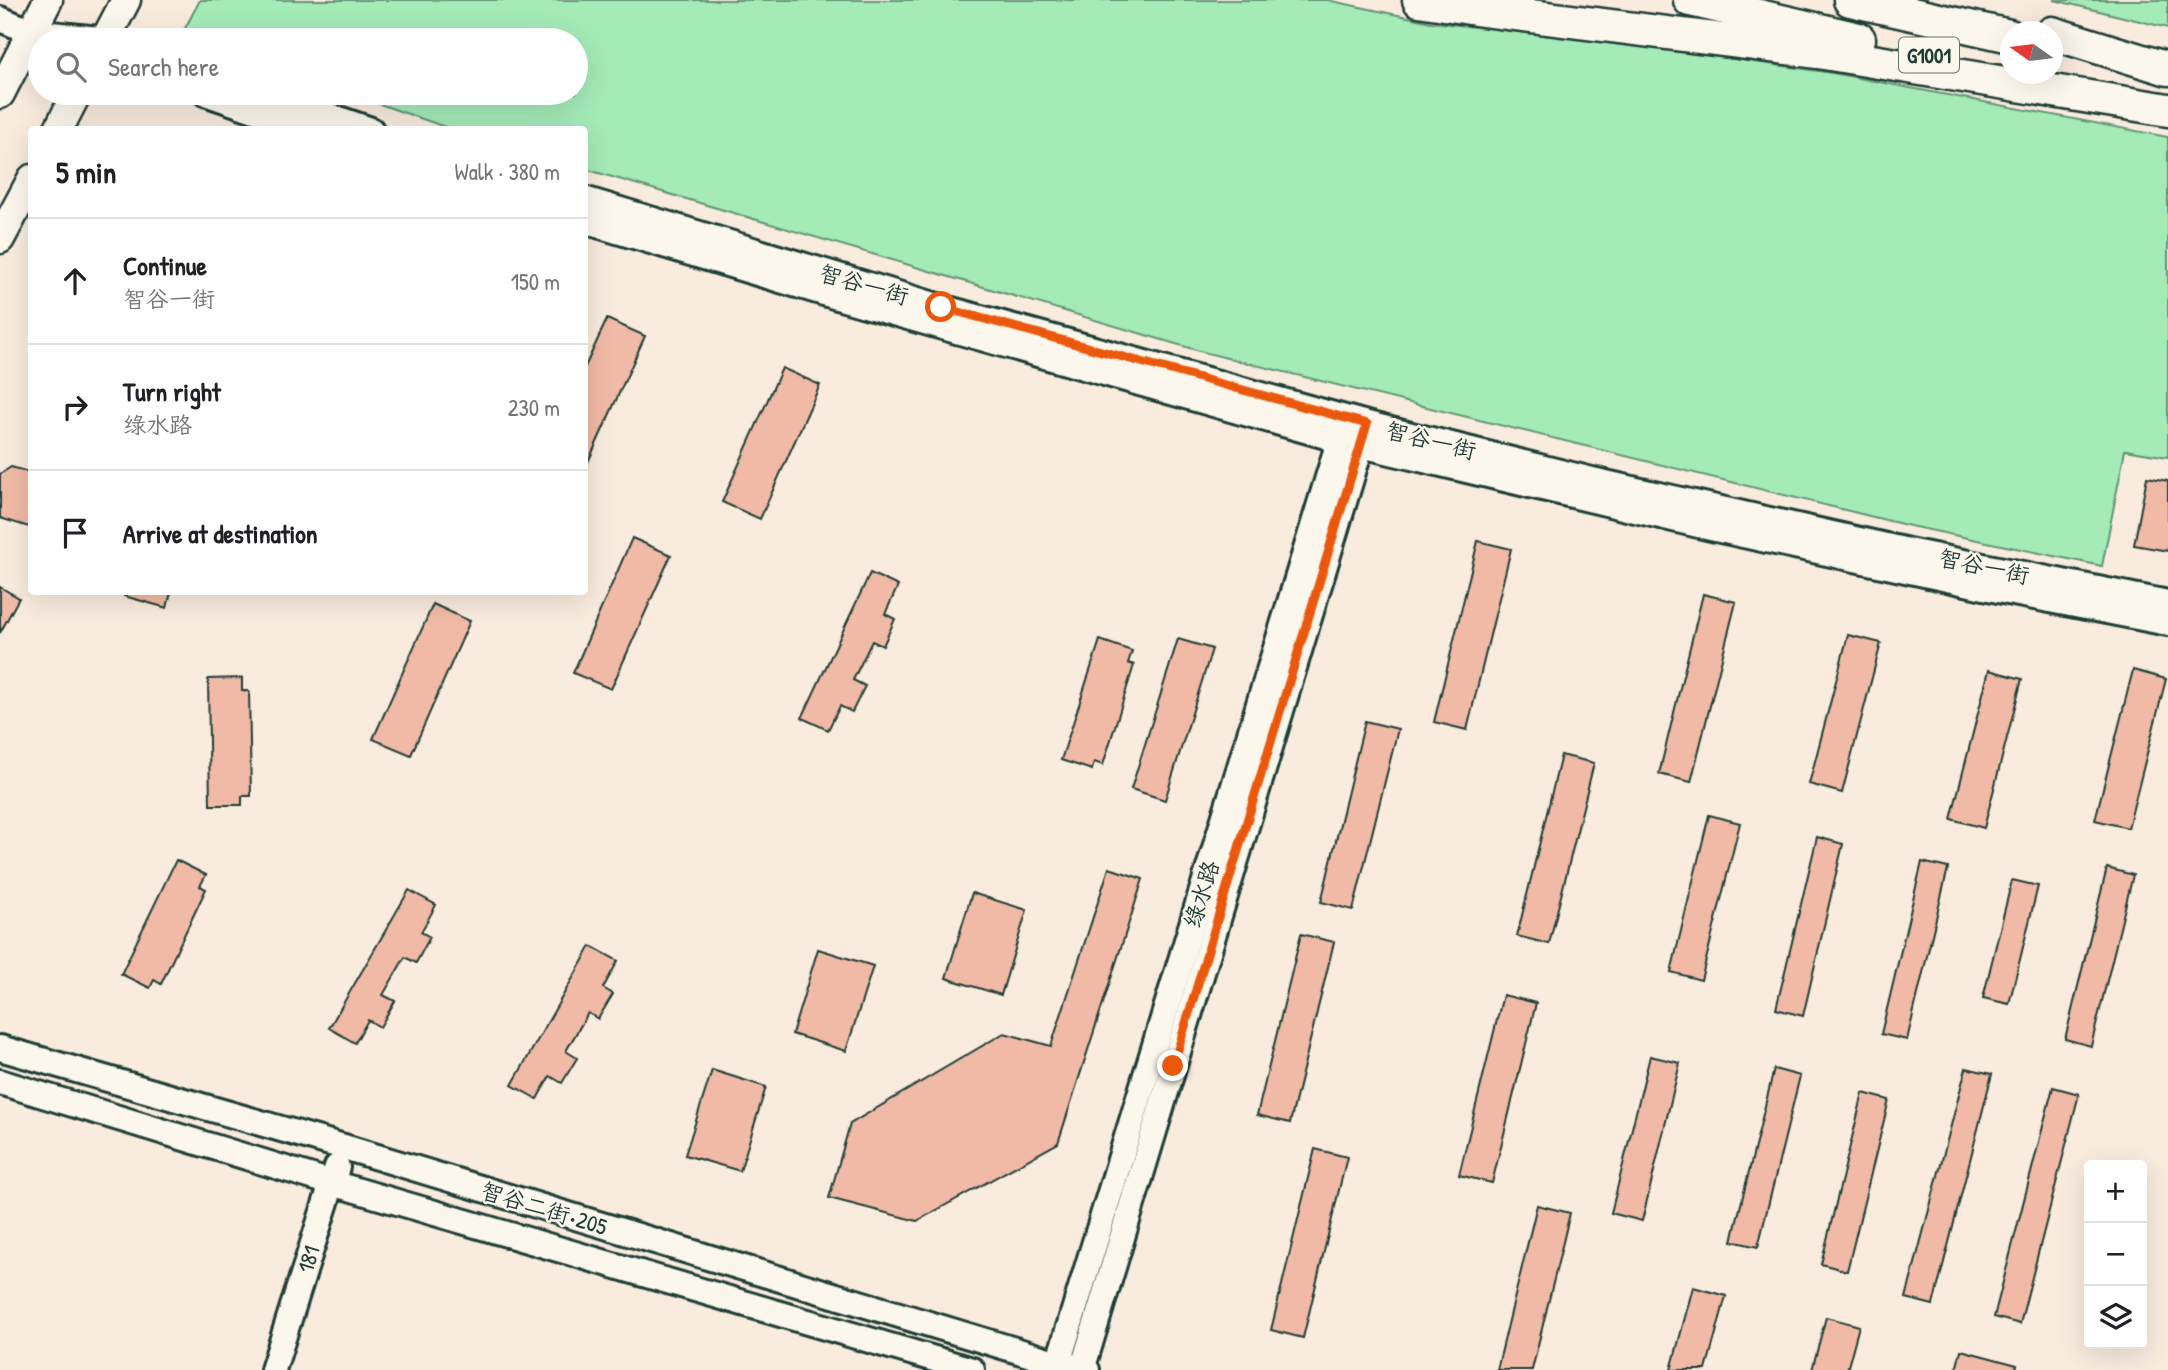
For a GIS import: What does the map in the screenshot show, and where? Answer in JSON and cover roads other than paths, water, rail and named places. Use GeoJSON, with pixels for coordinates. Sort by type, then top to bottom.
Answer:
{"type":"FeatureCollection","features":[{"type":"Feature","properties":{"kind":"highway"},"geometry":{"type":"LineString","coordinates":[[1419,0],[1818,52],[2168,110]]}},
{"type":"Feature","properties":{"kind":"highway","name":"G1001"},"geometry":{"type":"LineString","coordinates":[[1690,0],[2168,110]]}},
{"type":"Feature","properties":{"kind":"highway","name":"G1001"},"geometry":{"type":"LineString","coordinates":[[1850,0],[2000,34]]}},
{"type":"Feature","properties":{"kind":"highway"},"geometry":{"type":"LineString","coordinates":[[1954,0],[2018,21]]}},
{"type":"Feature","properties":{"kind":"highway"},"geometry":{"type":"LineString","coordinates":[[2063,36],[2168,70]]}},
{"type":"Feature","properties":{"kind":"highway"},"geometry":{"type":"LineString","coordinates":[[2063,47],[2168,70]]}},
{"type":"Feature","properties":{"kind":"main road"},"geometry":{"type":"LineString","coordinates":[[34,28],[48,0]]}},
{"type":"Feature","properties":{"kind":"main road"},"geometry":{"type":"LineString","coordinates":[[112,28],[126,0]]}},
{"type":"Feature","properties":{"kind":"main road"},"geometry":{"type":"LineString","coordinates":[[0,19],[28,30]]}},
{"type":"Feature","properties":{"kind":"main road"},"geometry":{"type":"LineString","coordinates":[[0,94],[28,40]]}},
{"type":"Feature","properties":{"kind":"main road"},"geometry":{"type":"LineString","coordinates":[[60,126],[71,105]]}},
{"type":"Feature","properties":{"kind":"main road"},"geometry":{"type":"LineString","coordinates":[[240,105],[300,126]]}},
{"type":"Feature","properties":{"kind":"main road"},"geometry":{"type":"LineString","coordinates":[[298,105],[359,126]]}},
{"type":"Feature","properties":{"kind":"main road"},"geometry":{"type":"LineString","coordinates":[[0,239],[28,186]]}},
{"type":"Feature","properties":{"kind":"main road","name":"智谷一街"},"geometry":{"type":"LineString","coordinates":[[588,201],[1353,432],[1592,480],[1869,542],[2168,603]]}},
{"type":"Feature","properties":{"kind":"main road","name":"智谷一街"},"geometry":{"type":"LineString","coordinates":[[588,222],[850,301],[1712,528],[2003,591],[2168,623]]}},
{"type":"Feature","properties":{"kind":"main road","name":"绿水路"},"geometry":{"type":"LineString","coordinates":[[1057,1367],[1353,432]]}},
{"type":"Feature","properties":{"kind":"main road","name":"绿水路"},"geometry":{"type":"LineString","coordinates":[[1084,1370],[1353,432]]}},
{"type":"Feature","properties":{"kind":"main road","name":"智谷二街•205"},"geometry":{"type":"LineString","coordinates":[[0,1048],[344,1147],[1057,1367],[1084,1370]]}},
{"type":"Feature","properties":{"kind":"main road","name":"智谷二街•205"},"geometry":{"type":"LineString","coordinates":[[0,1082],[332,1183],[972,1370]]}},
{"type":"Feature","properties":{"kind":"main road","name":"181"},"geometry":{"type":"LineString","coordinates":[[273,1370],[344,1147]]}}]}
